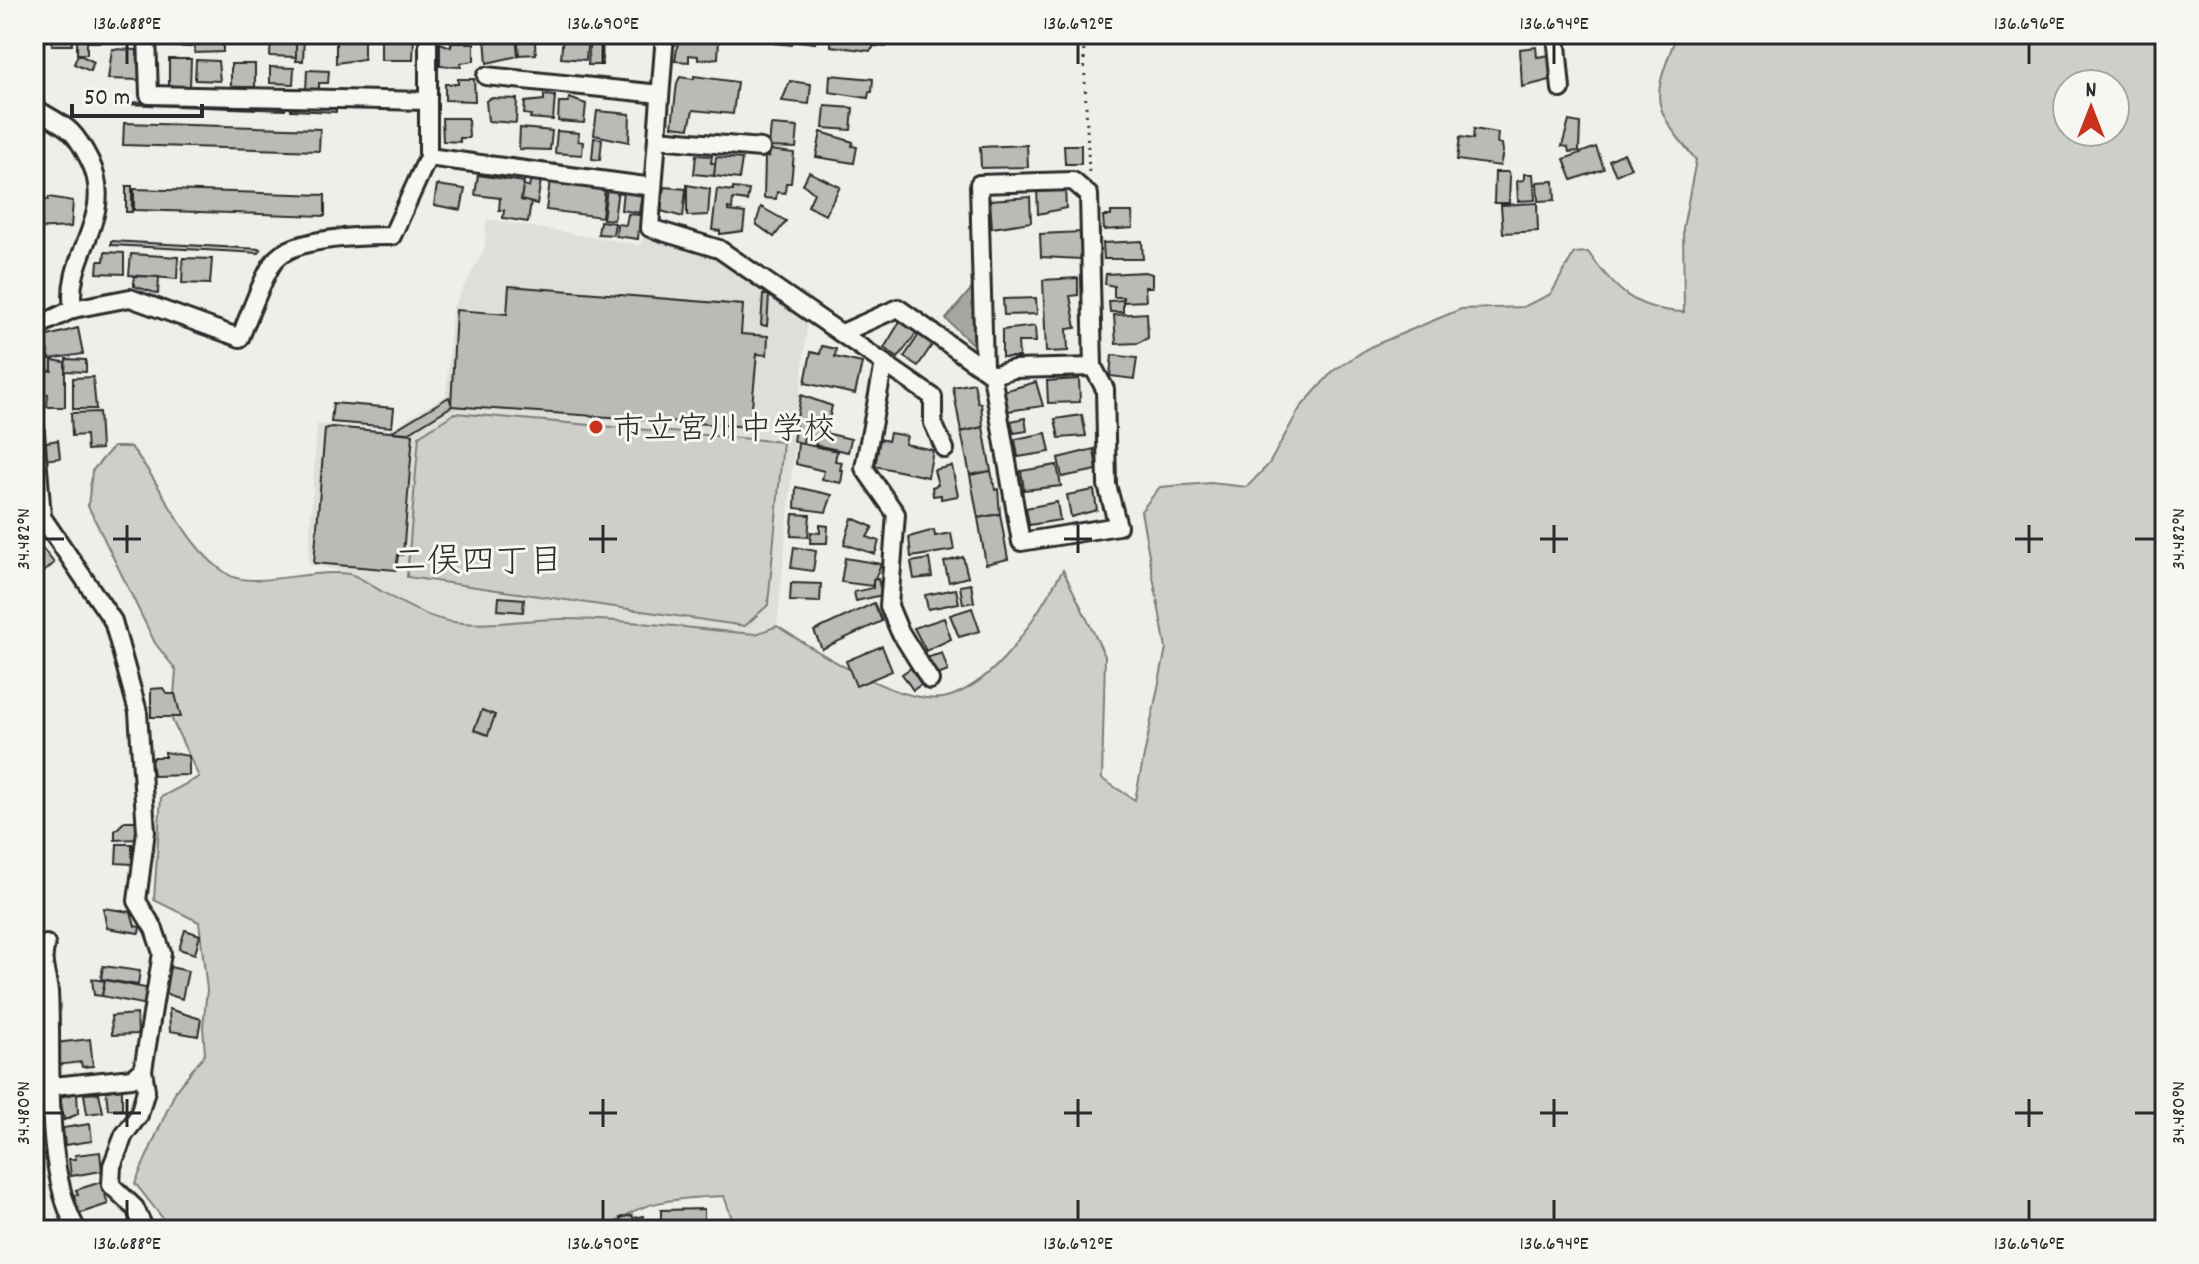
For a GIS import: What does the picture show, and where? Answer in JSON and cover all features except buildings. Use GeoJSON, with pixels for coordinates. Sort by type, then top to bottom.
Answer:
{"type":"FeatureCollection","features":[{"type":"Feature","properties":{"kind":"street"},"geometry":{"type":"LineString","coordinates":[[147,34],[149,95],[428,101]]}},
{"type":"Feature","properties":{"kind":"street"},"geometry":{"type":"LineString","coordinates":[[34,328],[73,309],[130,298],[240,338],[274,260],[290,249],[356,236],[392,236],[428,157],[428,34]]}},
{"type":"Feature","properties":{"kind":"street"},"geometry":{"type":"LineString","coordinates":[[665,34],[650,228],[719,249],[933,397],[933,423],[945,449]]}},
{"type":"Feature","properties":{"kind":"street"},"geometry":{"type":"LineString","coordinates":[[1556,34],[1561,89]]}},
{"type":"Feature","properties":{"kind":"street"},"geometry":{"type":"LineString","coordinates":[[486,76],[660,94]]}},
{"type":"Feature","properties":{"kind":"street"},"geometry":{"type":"LineString","coordinates":[[34,108],[76,132],[99,181],[98,210],[70,288],[73,309]]}},
{"type":"Feature","properties":{"kind":"street"},"geometry":{"type":"LineString","coordinates":[[657,139],[761,148]]}},
{"type":"Feature","properties":{"kind":"street"},"geometry":{"type":"LineString","coordinates":[[428,157],[653,187]]}},
{"type":"Feature","properties":{"kind":"street"},"geometry":{"type":"LineString","coordinates":[[1073,181],[1089,195],[1093,367],[1105,389],[1107,485],[1118,526],[1021,542],[988,372],[979,184],[1073,181]]}},
{"type":"Feature","properties":{"kind":"street"},"geometry":{"type":"LineString","coordinates":[[842,333],[898,308],[988,372],[1093,367]]}},
{"type":"Feature","properties":{"kind":"street"},"geometry":{"type":"LineString","coordinates":[[884,363],[864,468],[896,514],[889,606],[899,630],[930,680]]}},
{"type":"Feature","properties":{"kind":"street"},"geometry":{"type":"LineString","coordinates":[[34,420],[42,517],[113,621],[138,712],[146,831],[137,901],[154,929],[162,953],[143,1070],[146,1090],[139,1115],[124,1135],[112,1166],[111,1185],[135,1208],[145,1230]]}},
{"type":"Feature","properties":{"kind":"street"},"geometry":{"type":"LineString","coordinates":[[46,944],[41,957],[49,990],[41,1088],[63,1193],[77,1230]]}},
{"type":"Feature","properties":{"kind":"street"},"geometry":{"type":"LineString","coordinates":[[41,1088],[132,1078],[143,1070]]}},
{"type":"Feature","properties":{"kind":"path"},"geometry":{"type":"LineString","coordinates":[[1083,34],[1089,195]]}},
{"type":"Feature","properties":{"kind":"shaded area"},"geometry":{"type":"Polygon","coordinates":[[[1677,34],[2165,34],[2165,1230],[736,1230],[724,1196],[677,1199],[646,1206],[607,1230],[172,1230],[135,1183],[176,1090],[205,1054],[203,1027],[207,990],[199,922],[154,900],[161,797],[199,777],[172,720],[176,670],[155,643],[88,506],[92,471],[113,447],[131,447],[199,548],[213,563],[239,579],[349,574],[425,614],[453,622],[586,619],[756,634],[777,626],[861,676],[911,695],[933,699],[951,696],[970,687],[1003,659],[1017,643],[1063,570],[1105,656],[1102,779],[1135,800],[1166,648],[1141,511],[1160,487],[1211,483],[1247,487],[1269,464],[1300,408],[1333,371],[1370,347],[1461,309],[1523,307],[1551,294],[1574,253],[1588,252],[1618,288],[1639,302],[1684,312],[1683,228],[1696,160],[1663,113],[1659,89],[1677,34]]]}},
{"type":"Feature","properties":{"kind":"shaded area","name":"市立宮川中学校"},"geometry":{"type":"Polygon","coordinates":[[[486,219],[639,245],[644,237],[712,257],[808,315],[777,626],[756,634],[561,619],[518,623],[452,622],[402,604],[352,574],[308,564],[317,424],[390,430],[446,395],[452,309],[485,248],[486,219]]]}},
{"type":"Feature","properties":{"kind":"shaded area"},"geometry":{"type":"Polygon","coordinates":[[[973,287],[978,340],[974,346],[946,319],[973,287]]]}},
{"type":"Feature","properties":{"kind":"shaded area"},"geometry":{"type":"Polygon","coordinates":[[[455,413],[783,442],[768,605],[745,626],[407,577],[419,436],[455,413]]]}},
{"type":"Feature","properties":{"kind":"place","name":"市立宮川中学校"},"geometry":{"type":"Point","coordinates":[596,427]}},
{"type":"Feature","properties":{"kind":"district","name":"二俣四丁目"},"geometry":{"type":"Point","coordinates":[478,559]}}]}
